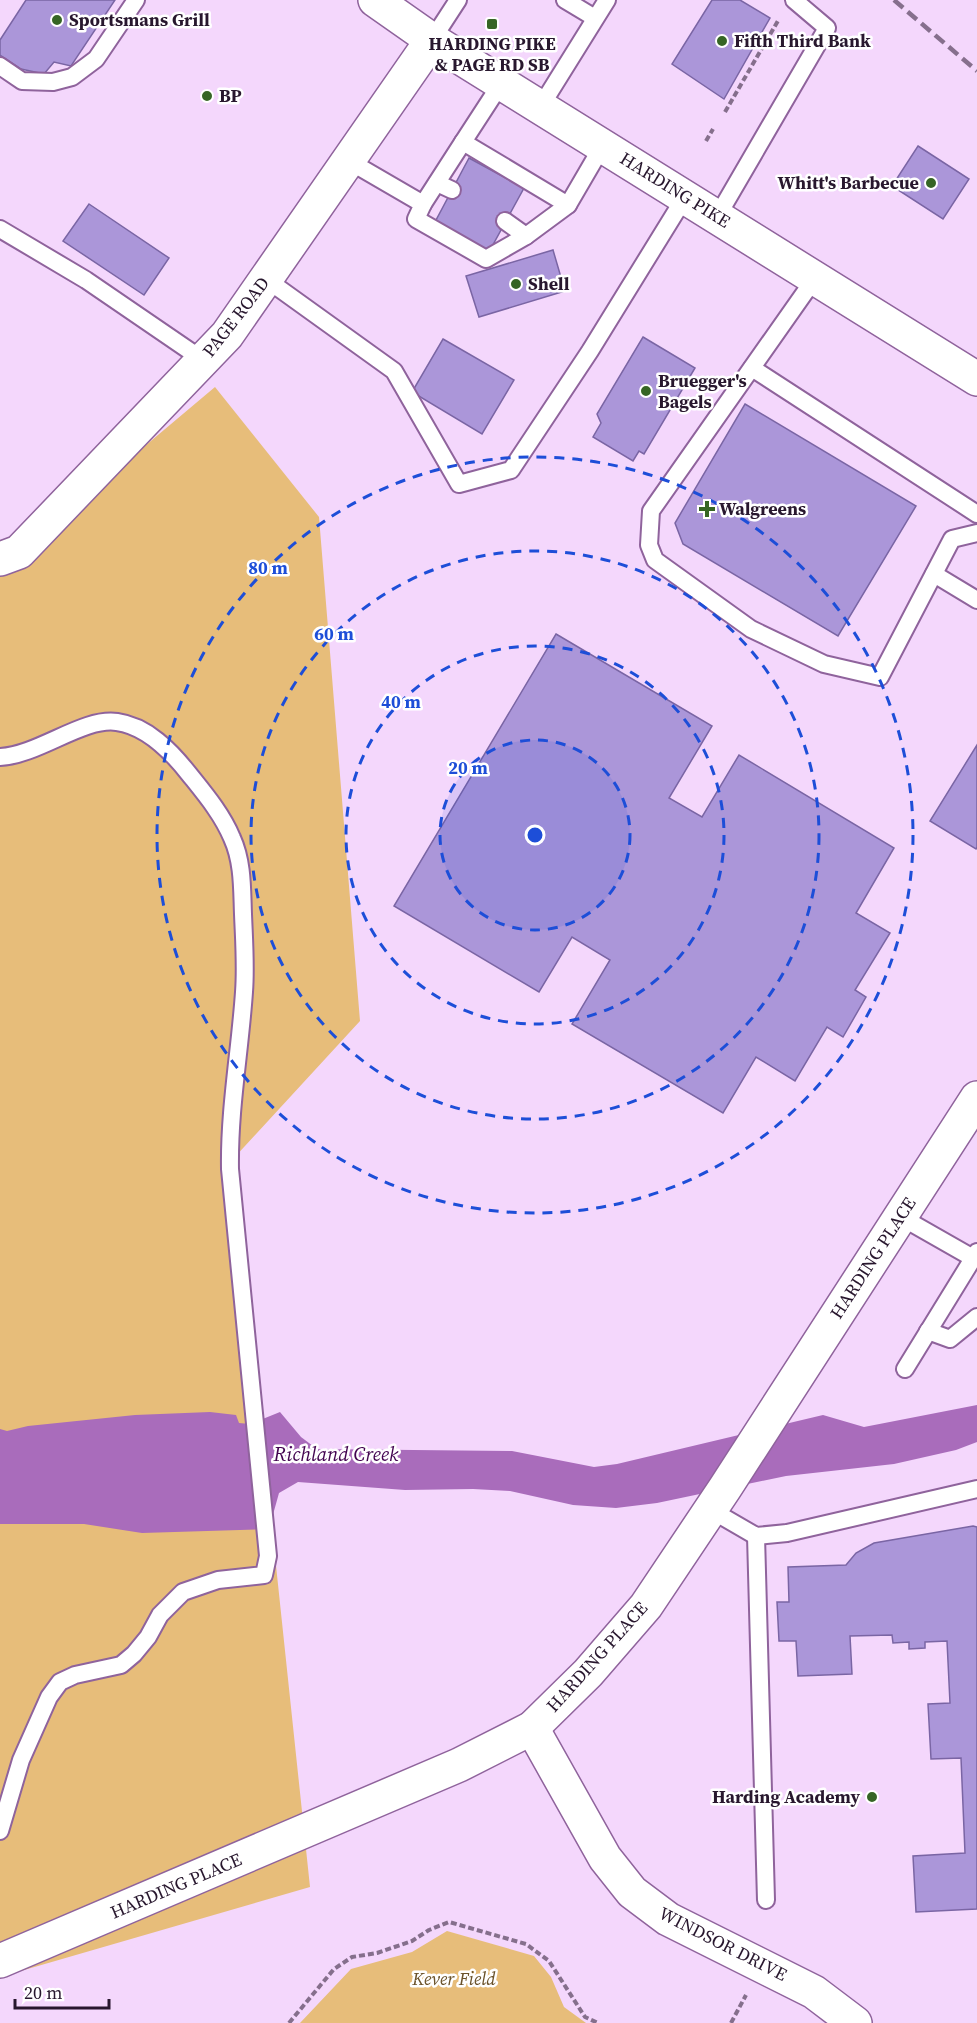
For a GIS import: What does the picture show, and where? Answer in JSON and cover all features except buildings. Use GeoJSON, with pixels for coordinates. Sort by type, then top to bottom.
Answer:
{"type":"FeatureCollection","features":[{"type":"Feature","properties":{"kind":"main road","name":"HARDING PIKE"},"geometry":{"type":"LineString","coordinates":[[375,0],[432,40],[977,379]]}},
{"type":"Feature","properties":{"kind":"main road","name":"PAGE ROAD"},"geometry":{"type":"LineString","coordinates":[[0,558],[19,552],[227,335],[432,40]]}},
{"type":"Feature","properties":{"kind":"main road","name":"HARDING PLACE"},"geometry":{"type":"LineString","coordinates":[[0,1961],[459,1765],[532,1728],[588,1674],[646,1606],[718,1499],[977,1098]]}},
{"type":"Feature","properties":{"kind":"main road","name":"WINDSOR DRIVE"},"geometry":{"type":"LineString","coordinates":[[532,1728],[604,1858],[632,1892],[668,1919],[814,1992],[855,2023]]}},
{"type":"Feature","properties":{"kind":"lane"},"geometry":{"type":"LineString","coordinates":[[0,66],[22,81],[53,82],[72,77],[96,59],[136,0]]}},
{"type":"Feature","properties":{"kind":"lane"},"geometry":{"type":"LineString","coordinates":[[432,40],[458,0]]}},
{"type":"Feature","properties":{"kind":"lane"},"geometry":{"type":"LineString","coordinates":[[565,0],[595,18]]}},
{"type":"Feature","properties":{"kind":"lane"},"geometry":{"type":"LineString","coordinates":[[541,106],[607,0]]}},
{"type":"Feature","properties":{"kind":"lane"},"geometry":{"type":"LineString","coordinates":[[717,217],[827,28],[794,0]]}},
{"type":"Feature","properties":{"kind":"lane"},"geometry":{"type":"LineString","coordinates":[[502,82],[463,142],[445,187],[423,204],[416,219],[486,259],[526,236],[568,205],[603,145]]}},
{"type":"Feature","properties":{"kind":"lane"},"geometry":{"type":"LineString","coordinates":[[463,142],[568,205]]}},
{"type":"Feature","properties":{"kind":"lane"},"geometry":{"type":"LineString","coordinates":[[349,161],[423,204]]}},
{"type":"Feature","properties":{"kind":"lane"},"geometry":{"type":"LineString","coordinates":[[266,279],[394,371],[459,484],[511,470],[590,351],[685,197]]}},
{"type":"Feature","properties":{"kind":"lane"},"geometry":{"type":"LineString","coordinates":[[506,221],[526,236]]}},
{"type":"Feature","properties":{"kind":"lane"},"geometry":{"type":"LineString","coordinates":[[0,230],[86,280],[203,360]]}},
{"type":"Feature","properties":{"kind":"lane"},"geometry":{"type":"LineString","coordinates":[[815,278],[651,511],[649,545],[655,560],[752,629],[824,664],[880,677],[952,539],[977,533]]}},
{"type":"Feature","properties":{"kind":"lane"},"geometry":{"type":"LineString","coordinates":[[752,368],[977,514]]}},
{"type":"Feature","properties":{"kind":"lane"},"geometry":{"type":"LineString","coordinates":[[934,574],[977,600]]}},
{"type":"Feature","properties":{"kind":"lane"},"geometry":{"type":"LineString","coordinates":[[0,757],[24,753],[94,725],[117,722],[131,726],[148,735],[173,754],[208,797],[233,839],[240,868],[243,897],[245,989],[231,1112],[230,1168],[268,1562],[264,1575],[218,1580],[183,1592],[160,1615],[148,1637],[134,1654],[121,1665],[75,1675],[60,1682],[49,1697],[21,1760],[0,1831]]}},
{"type":"Feature","properties":{"kind":"lane"},"geometry":{"type":"LineString","coordinates":[[901,1217],[975,1255],[905,1369]]}},
{"type":"Feature","properties":{"kind":"lane"},"geometry":{"type":"LineString","coordinates":[[928,1331],[950,1339],[977,1317]]}},
{"type":"Feature","properties":{"kind":"lane"},"geometry":{"type":"LineString","coordinates":[[756,1536],[787,1533],[974,1493]]}},
{"type":"Feature","properties":{"kind":"lane"},"geometry":{"type":"LineString","coordinates":[[718,1499],[756,1536],[766,1900]]}},
{"type":"Feature","properties":{"kind":"path"},"geometry":{"type":"LineString","coordinates":[[725,112],[779,20]]}},
{"type":"Feature","properties":{"kind":"path"},"geometry":{"type":"LineString","coordinates":[[706,141],[713,129]]}},
{"type":"Feature","properties":{"kind":"path"},"geometry":{"type":"LineString","coordinates":[[289,2023],[334,1969],[352,1956],[377,1953],[412,1941],[429,1930],[449,1922],[526,1944],[549,1961],[585,2017],[598,2023]]}},
{"type":"Feature","properties":{"kind":"path"},"geometry":{"type":"LineString","coordinates":[[730,2023],[750,1988]]}},
{"type":"Feature","properties":{"kind":"green space"},"geometry":{"type":"Polygon","coordinates":[[[215,387],[319,517],[360,1021],[233,1159],[310,1887],[0,1977],[0,559],[19,552],[215,387]]]}},
{"type":"Feature","properties":{"kind":"green space","name":"Kever Field"},"geometry":{"type":"Polygon","coordinates":[[[447,1931],[534,1956],[551,1977],[564,2007],[586,2023],[300,2023],[351,1969],[412,1952],[447,1931]]]}},
{"type":"Feature","properties":{"kind":"water","name":"Richland Creek"},"geometry":{"type":"Polygon","coordinates":[[[977,1405],[977,1442],[956,1450],[894,1464],[786,1476],[657,1503],[616,1508],[573,1505],[510,1491],[405,1490],[298,1482],[279,1493],[269,1529],[142,1533],[84,1524],[0,1524],[0,1429],[7,1431],[28,1426],[135,1415],[210,1412],[236,1415],[239,1423],[250,1424],[280,1412],[301,1437],[317,1449],[512,1451],[594,1467],[617,1464],[823,1415],[864,1427],[977,1405]]]}},
{"type":"Feature","properties":{"kind":"railway"},"geometry":{"type":"LineString","coordinates":[[894,0],[977,71]]}},
{"type":"Feature","properties":{"kind":"place","name":"Sportsmans Grill"},"geometry":{"type":"Point","coordinates":[57,20]}},
{"type":"Feature","properties":{"kind":"place","name":"HARDING PIKE & PAGE RD SB"},"geometry":{"type":"Point","coordinates":[492,24]}},
{"type":"Feature","properties":{"kind":"place","name":"Fifth Third Bank"},"geometry":{"type":"Point","coordinates":[722,41]}},
{"type":"Feature","properties":{"kind":"place","name":"BP"},"geometry":{"type":"Point","coordinates":[207,96]}},
{"type":"Feature","properties":{"kind":"place","name":"Whitt's Barbecue"},"geometry":{"type":"Point","coordinates":[931,183]}},
{"type":"Feature","properties":{"kind":"place","name":"Shell"},"geometry":{"type":"Point","coordinates":[516,284]}},
{"type":"Feature","properties":{"kind":"place","name":"Bruegger's Bagels"},"geometry":{"type":"Point","coordinates":[646,391]}},
{"type":"Feature","properties":{"kind":"place","name":"Walgreens"},"geometry":{"type":"Point","coordinates":[707,509]}},
{"type":"Feature","properties":{"kind":"place","name":"Harding Academy"},"geometry":{"type":"Point","coordinates":[872,1797]}}]}
